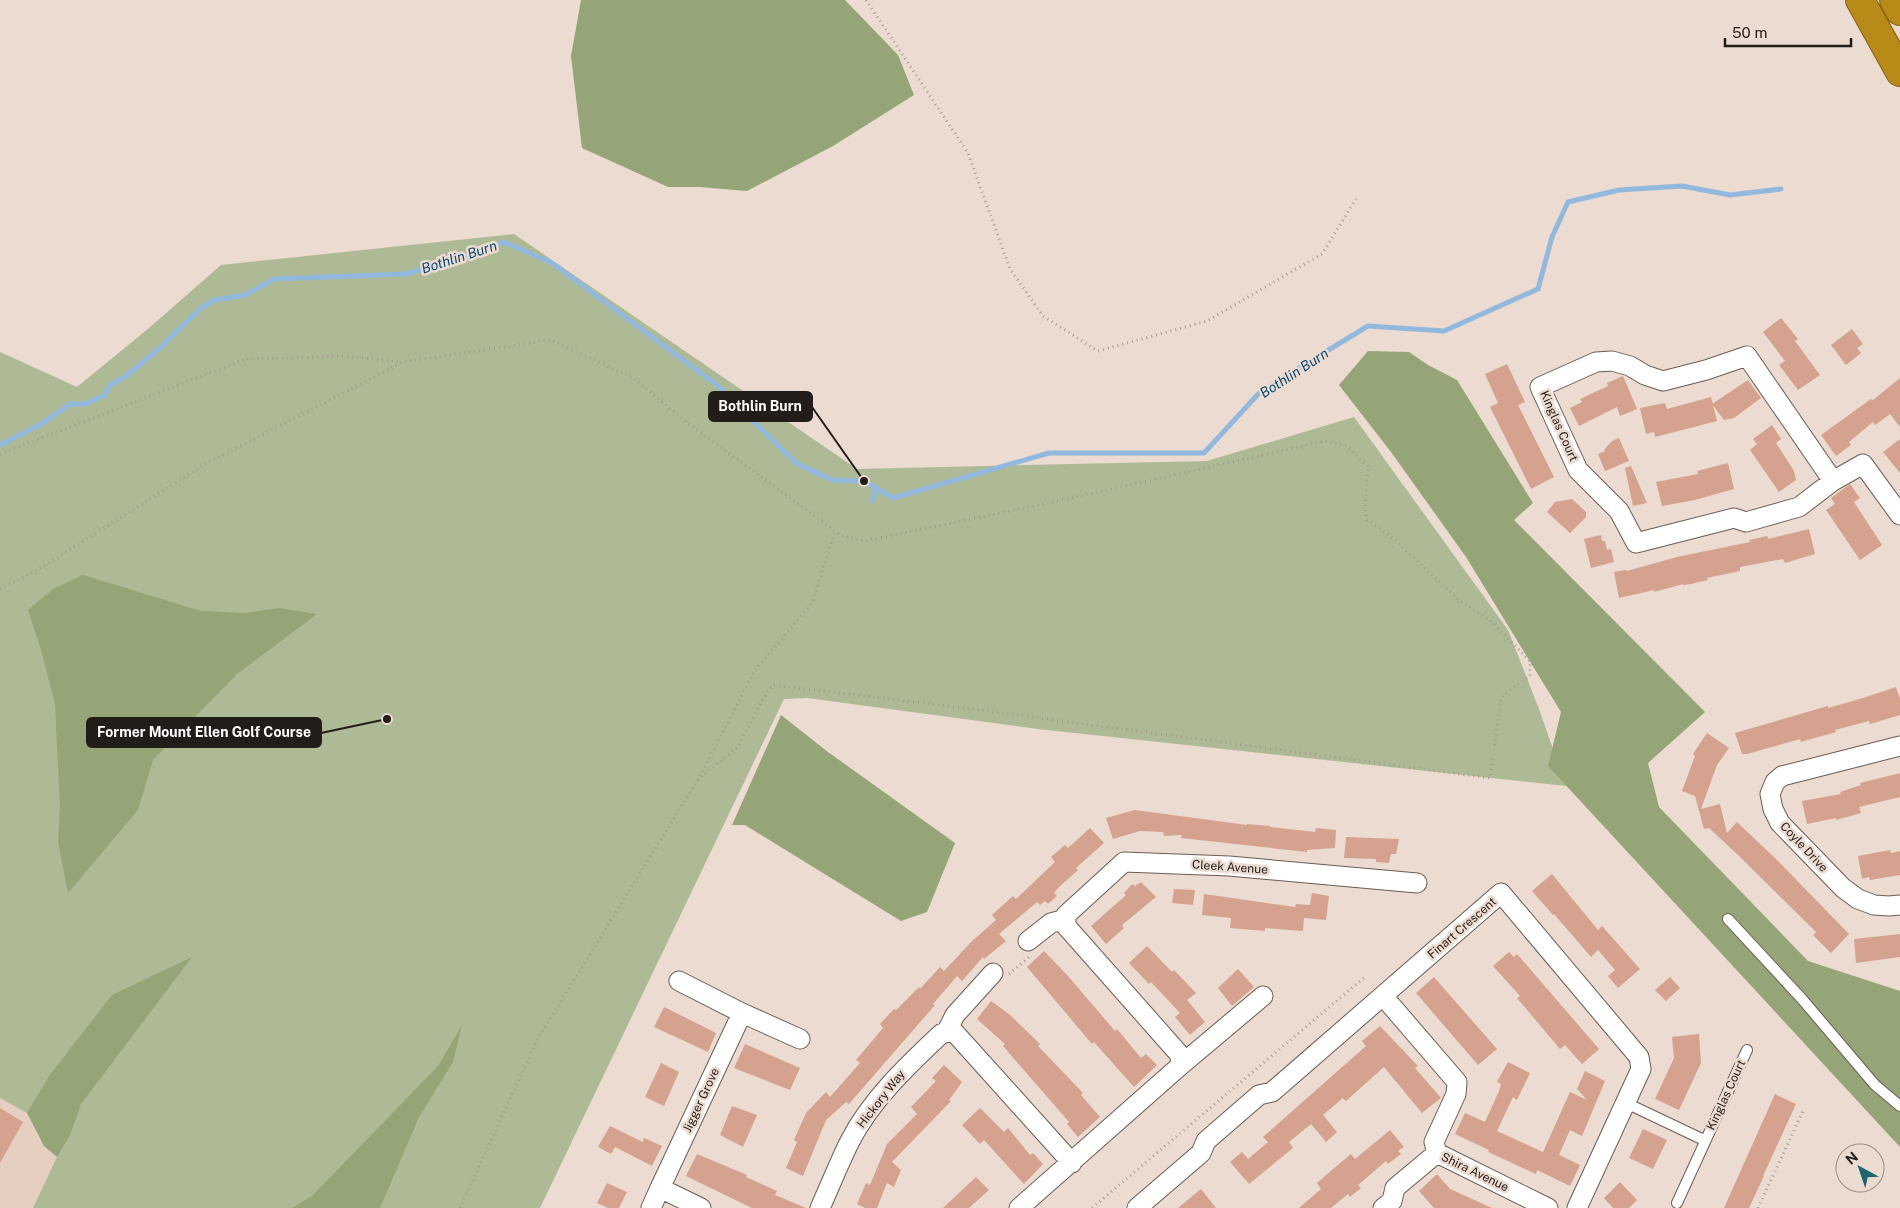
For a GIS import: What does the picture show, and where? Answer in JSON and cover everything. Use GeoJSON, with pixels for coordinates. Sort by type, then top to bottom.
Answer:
{"type":"FeatureCollection","features":[{"type":"Feature","properties":{"kind":"highway"},"geometry":{"type":"LineString","coordinates":[[1860,0],[1900,72]]}},
{"type":"Feature","properties":{"kind":"highway"},"geometry":{"type":"LineString","coordinates":[[1894,0],[1900,10]]}},
{"type":"Feature","properties":{"kind":"street","name":"Kinglas Court"},"geometry":{"type":"LineString","coordinates":[[1833,481],[1747,356],[1706,370],[1663,381],[1645,375],[1630,366],[1612,361],[1596,362],[1540,387],[1578,470],[1619,511],[1636,543],[1734,518],[1746,522],[1798,507],[1833,481],[1863,464],[1900,514]]}},
{"type":"Feature","properties":{"kind":"street","name":"Coyle Drive"},"geometry":{"type":"LineString","coordinates":[[1900,746],[1782,776],[1775,782],[1770,794],[1773,809],[1780,823],[1842,888],[1858,899],[1874,905],[1900,905]]}},
{"type":"Feature","properties":{"kind":"street","name":"Cleek Avenue"},"geometry":{"type":"LineString","coordinates":[[1028,941],[1051,923],[1066,919],[1066,915],[1124,862],[1229,866],[1417,883]]}},
{"type":"Feature","properties":{"kind":"street","name":"Finart Crescent"},"geometry":{"type":"LineString","coordinates":[[1137,1208],[1201,1154],[1206,1141],[1259,1095],[1272,1092],[1501,893],[1639,1057],[1641,1069],[1577,1208]]}},
{"type":"Feature","properties":{"kind":"street"},"geometry":{"type":"LineString","coordinates":[[1066,919],[1066,926],[1180,1055],[1181,1065]]}},
{"type":"Feature","properties":{"kind":"street","name":"Hickory Way"},"geometry":{"type":"LineString","coordinates":[[820,1208],[850,1140],[873,1106],[907,1066],[941,1034],[947,1031],[955,1015],[993,973]]}},
{"type":"Feature","properties":{"kind":"street"},"geometry":{"type":"LineString","coordinates":[[679,981],[742,1013],[800,1039]]}},
{"type":"Feature","properties":{"kind":"street"},"geometry":{"type":"LineString","coordinates":[[1019,1208],[1181,1065],[1263,996]]}},
{"type":"Feature","properties":{"kind":"street","name":"Shira Avenue"},"geometry":{"type":"LineString","coordinates":[[1383,996],[1456,1082],[1456,1094],[1434,1142],[1437,1153],[1548,1208]]}},
{"type":"Feature","properties":{"kind":"street","name":"Jigger Grove"},"geometry":{"type":"LineString","coordinates":[[660,1188],[742,1013]]}},
{"type":"Feature","properties":{"kind":"street"},"geometry":{"type":"LineString","coordinates":[[947,1031],[955,1032],[1072,1163]]}},
{"type":"Feature","properties":{"kind":"street"},"geometry":{"type":"LineString","coordinates":[[1383,1208],[1392,1200],[1395,1188],[1437,1153]]}},
{"type":"Feature","properties":{"kind":"street"},"geometry":{"type":"LineString","coordinates":[[651,1208],[660,1188],[701,1208]]}},
{"type":"Feature","properties":{"kind":"lane"},"geometry":{"type":"LineString","coordinates":[[1728,919],[1802,999],[1875,1085],[1900,1106]]}},
{"type":"Feature","properties":{"kind":"lane","name":"Kinglas Court"},"geometry":{"type":"LineString","coordinates":[[1677,1203],[1704,1140],[1747,1050]]}},
{"type":"Feature","properties":{"kind":"lane","name":"Kinglas Court"},"geometry":{"type":"LineString","coordinates":[[1626,1103],[1704,1140]]}},
{"type":"Feature","properties":{"kind":"path"},"geometry":{"type":"LineString","coordinates":[[866,0],[968,153],[1010,269],[1043,316],[1098,351],[1207,321],[1322,254],[1356,199]]}},
{"type":"Feature","properties":{"kind":"path"},"geometry":{"type":"LineString","coordinates":[[0,454],[246,359],[344,356],[403,362],[551,340],[635,379],[686,422],[842,536],[864,541],[1049,503],[1324,441],[1347,446],[1368,466],[1364,509],[1367,520],[1389,536],[1459,600],[1490,620],[1530,662],[1530,676],[1501,697],[1490,778],[773,685],[761,702],[738,747],[699,778]]}},
{"type":"Feature","properties":{"kind":"path"},"geometry":{"type":"LineString","coordinates":[[0,589],[39,569],[202,466],[403,362]]}},
{"type":"Feature","properties":{"kind":"path"},"geometry":{"type":"LineString","coordinates":[[460,1208],[537,1040],[699,778],[755,670],[812,603],[835,531]]}},
{"type":"Feature","properties":{"kind":"path"},"geometry":{"type":"LineString","coordinates":[[1092,1208],[1366,976]]}},
{"type":"Feature","properties":{"kind":"path"},"geometry":{"type":"LineString","coordinates":[[1758,1208],[1804,1109]]}},
{"type":"Feature","properties":{"kind":"shaded area"},"geometry":{"type":"Polygon","coordinates":[[[0,1098],[27,1113],[44,1146],[57,1157],[33,1208],[0,1208],[0,1098]]]}},
{"type":"Feature","properties":{"kind":"green space"},"geometry":{"type":"Polygon","coordinates":[[[581,0],[845,0],[898,55],[914,95],[833,146],[747,191],[699,187],[668,187],[582,148],[571,56],[581,0]]]}},
{"type":"Feature","properties":{"kind":"green space"},"geometry":{"type":"Polygon","coordinates":[[[514,234],[857,469],[1207,461],[1354,417],[1508,630],[1539,709],[1566,786],[1038,729],[807,698],[784,699],[540,1208],[33,1208],[57,1157],[27,1113],[0,1098],[0,352],[77,387],[149,328],[221,265],[514,234]]]}},
{"type":"Feature","properties":{"kind":"green space"},"geometry":{"type":"Polygon","coordinates":[[[1368,351],[1409,352],[1428,365],[1457,380],[1533,503],[1514,520],[1705,712],[1648,763],[1659,807],[1808,961],[1900,991],[1900,1147],[1548,766],[1561,712],[1466,557],[1391,452],[1339,385],[1368,351]]]}},
{"type":"Feature","properties":{"kind":"green space"},"geometry":{"type":"Polygon","coordinates":[[[83,575],[201,611],[246,613],[279,608],[317,614],[237,674],[153,760],[138,810],[68,893],[58,842],[60,807],[55,703],[28,610],[53,589],[83,575]]]}},
{"type":"Feature","properties":{"kind":"green space"},"geometry":{"type":"Polygon","coordinates":[[[781,715],[828,752],[955,843],[927,912],[901,921],[745,825],[732,825],[781,715]]]}},
{"type":"Feature","properties":{"kind":"green space"},"geometry":{"type":"Polygon","coordinates":[[[192,957],[81,1104],[70,1135],[57,1157],[44,1146],[27,1113],[49,1076],[112,995],[192,957]]]}},
{"type":"Feature","properties":{"kind":"green space"},"geometry":{"type":"Polygon","coordinates":[[[462,1025],[453,1062],[419,1117],[380,1208],[292,1208],[312,1196],[438,1066],[462,1025]]]}},
{"type":"Feature","properties":{"kind":"building"},"geometry":{"type":"Polygon","coordinates":[[[1781,318],[1798,339],[1795,341],[1820,375],[1798,390],[1779,365],[1785,361],[1763,332],[1781,318]]]}},
{"type":"Feature","properties":{"kind":"building"},"geometry":{"type":"Polygon","coordinates":[[[1852,329],[1863,344],[1857,348],[1861,353],[1846,365],[1831,345],[1852,329]]]}},
{"type":"Feature","properties":{"kind":"building"},"geometry":{"type":"Polygon","coordinates":[[[1507,364],[1525,402],[1518,405],[1554,477],[1531,489],[1490,407],[1498,403],[1485,374],[1507,364]]]}},
{"type":"Feature","properties":{"kind":"building"},"geometry":{"type":"Polygon","coordinates":[[[1623,376],[1637,409],[1620,416],[1617,407],[1579,426],[1570,408],[1582,402],[1580,399],[1608,386],[1607,383],[1623,376]]]}},
{"type":"Feature","properties":{"kind":"building"},"geometry":{"type":"Polygon","coordinates":[[[1900,378],[1900,427],[1890,414],[1875,425],[1873,422],[1849,442],[1851,445],[1836,456],[1821,435],[1871,399],[1873,400],[1900,378]]]}},
{"type":"Feature","properties":{"kind":"building"},"geometry":{"type":"Polygon","coordinates":[[[1748,380],[1761,398],[1734,418],[1724,420],[1712,404],[1748,380]]]}},
{"type":"Feature","properties":{"kind":"building"},"geometry":{"type":"Polygon","coordinates":[[[1711,397],[1717,421],[1655,437],[1654,432],[1646,434],[1640,408],[1665,403],[1667,409],[1711,397]]]}},
{"type":"Feature","properties":{"kind":"building"},"geometry":{"type":"Polygon","coordinates":[[[1772,425],[1781,439],[1776,443],[1794,471],[1796,480],[1779,492],[1750,450],[1757,444],[1753,439],[1772,425]]]}},
{"type":"Feature","properties":{"kind":"building"},"geometry":{"type":"Polygon","coordinates":[[[1619,438],[1629,461],[1605,471],[1598,454],[1605,451],[1612,441],[1619,438]]]}},
{"type":"Feature","properties":{"kind":"building"},"geometry":{"type":"Polygon","coordinates":[[[1900,439],[1900,473],[1883,452],[1900,439]]]}},
{"type":"Feature","properties":{"kind":"building"},"geometry":{"type":"Polygon","coordinates":[[[1728,463],[1734,489],[1695,500],[1662,506],[1656,482],[1698,474],[1697,471],[1728,463]]]}},
{"type":"Feature","properties":{"kind":"building"},"geometry":{"type":"Polygon","coordinates":[[[1631,466],[1647,503],[1633,506],[1625,468],[1631,466]]]}},
{"type":"Feature","properties":{"kind":"building"},"geometry":{"type":"Polygon","coordinates":[[[1850,484],[1860,498],[1854,502],[1882,545],[1860,560],[1826,510],[1835,504],[1831,498],[1850,484]]]}},
{"type":"Feature","properties":{"kind":"building"},"geometry":{"type":"Polygon","coordinates":[[[1572,499],[1586,512],[1586,517],[1570,533],[1547,512],[1555,502],[1572,499]]]}},
{"type":"Feature","properties":{"kind":"building"},"geometry":{"type":"Polygon","coordinates":[[[1809,529],[1815,554],[1785,563],[1783,559],[1740,567],[1740,571],[1707,578],[1708,580],[1619,598],[1614,572],[1627,571],[1677,557],[1750,542],[1749,540],[1767,536],[1768,539],[1809,529]]]}},
{"type":"Feature","properties":{"kind":"building"},"geometry":{"type":"Polygon","coordinates":[[[1601,535],[1607,550],[1611,549],[1614,562],[1591,568],[1584,539],[1601,535]]]}},
{"type":"Feature","properties":{"kind":"building"},"geometry":{"type":"Polygon","coordinates":[[[1896,687],[1900,699],[1900,715],[1870,724],[1869,721],[1835,730],[1836,732],[1801,742],[1800,739],[1742,754],[1735,733],[1828,706],[1828,708],[1863,698],[1896,687]]]}},
{"type":"Feature","properties":{"kind":"building"},"geometry":{"type":"Polygon","coordinates":[[[1707,733],[1729,748],[1717,765],[1701,809],[1720,804],[1727,833],[1737,822],[1849,934],[1831,953],[1813,935],[1816,932],[1738,855],[1709,828],[1704,829],[1695,796],[1682,791],[1695,756],[1693,754],[1707,733]]]}},
{"type":"Feature","properties":{"kind":"building"},"geometry":{"type":"Polygon","coordinates":[[[1900,773],[1900,797],[1859,807],[1861,813],[1836,820],[1836,818],[1807,824],[1802,801],[1841,794],[1840,792],[1861,785],[1860,783],[1900,773]]]}},
{"type":"Feature","properties":{"kind":"building"},"geometry":{"type":"Polygon","coordinates":[[[1135,810],[1315,832],[1316,828],[1336,830],[1335,848],[1307,850],[1307,852],[1181,838],[1182,835],[1164,836],[1163,832],[1140,831],[1113,839],[1106,818],[1135,810]]]}},
{"type":"Feature","properties":{"kind":"building"},"geometry":{"type":"Polygon","coordinates":[[[1090,828],[1104,843],[1076,868],[1078,870],[1059,887],[1054,893],[1057,896],[1048,904],[1045,901],[1040,905],[1037,902],[999,934],[1006,941],[984,959],[983,957],[962,981],[957,976],[933,1004],[935,1005],[849,1104],[846,1102],[826,1120],[803,1176],[786,1168],[797,1142],[794,1140],[806,1113],[826,1092],[830,1097],[860,1063],[856,1060],[883,1028],[880,1024],[919,987],[920,989],[940,967],[944,971],[972,941],[996,920],[992,915],[1013,896],[1016,899],[1055,862],[1051,857],[1065,845],[1068,848],[1090,828]]]}},
{"type":"Feature","properties":{"kind":"building"},"geometry":{"type":"Polygon","coordinates":[[[1346,837],[1399,839],[1396,854],[1391,854],[1389,863],[1376,862],[1376,859],[1344,858],[1346,837]]]}},
{"type":"Feature","properties":{"kind":"building"},"geometry":{"type":"Polygon","coordinates":[[[1890,850],[1891,853],[1900,851],[1900,875],[1870,880],[1869,877],[1862,879],[1858,856],[1890,850]]]}},
{"type":"Feature","properties":{"kind":"building"},"geometry":{"type":"Polygon","coordinates":[[[1552,874],[1598,930],[1602,926],[1640,969],[1618,988],[1608,976],[1615,970],[1598,950],[1591,957],[1532,891],[1552,874]]]}},
{"type":"Feature","properties":{"kind":"building"},"geometry":{"type":"Polygon","coordinates":[[[1141,882],[1156,897],[1122,925],[1124,928],[1106,944],[1091,926],[1126,895],[1124,893],[1132,884],[1135,886],[1141,882]]]}},
{"type":"Feature","properties":{"kind":"building"},"geometry":{"type":"Polygon","coordinates":[[[1174,889],[1195,890],[1193,905],[1172,903],[1174,889]]]}},
{"type":"Feature","properties":{"kind":"building"},"geometry":{"type":"Polygon","coordinates":[[[1312,893],[1329,896],[1326,920],[1304,918],[1303,931],[1265,928],[1265,931],[1230,928],[1231,918],[1202,915],[1204,894],[1295,907],[1296,904],[1310,905],[1312,893]]]}},
{"type":"Feature","properties":{"kind":"building"},"geometry":{"type":"Polygon","coordinates":[[[1900,934],[1900,957],[1856,963],[1854,939],[1900,934]]]}},
{"type":"Feature","properties":{"kind":"building"},"geometry":{"type":"Polygon","coordinates":[[[1147,946],[1196,993],[1187,1000],[1205,1022],[1190,1035],[1175,1017],[1180,1013],[1151,982],[1149,984],[1129,963],[1147,946]]]}},
{"type":"Feature","properties":{"kind":"building"},"geometry":{"type":"Polygon","coordinates":[[[1044,951],[1115,1031],[1117,1029],[1141,1058],[1146,1054],[1157,1065],[1134,1087],[1094,1042],[1092,1044],[1027,967],[1044,951]]]}},
{"type":"Feature","properties":{"kind":"building"},"geometry":{"type":"Polygon","coordinates":[[[1509,952],[1514,957],[1517,954],[1599,1049],[1582,1064],[1565,1045],[1560,1049],[1517,998],[1520,996],[1493,966],[1509,952]]]}},
{"type":"Feature","properties":{"kind":"building"},"geometry":{"type":"Polygon","coordinates":[[[1238,969],[1254,987],[1232,1006],[1218,988],[1238,969]]]}},
{"type":"Feature","properties":{"kind":"building"},"geometry":{"type":"Polygon","coordinates":[[[1434,977],[1497,1049],[1478,1065],[1416,993],[1434,977]]]}},
{"type":"Feature","properties":{"kind":"building"},"geometry":{"type":"Polygon","coordinates":[[[1670,977],[1680,988],[1666,1001],[1655,990],[1670,977]]]}},
{"type":"Feature","properties":{"kind":"building"},"geometry":{"type":"Polygon","coordinates":[[[991,1001],[1010,1015],[1040,1044],[1038,1046],[1083,1093],[1081,1095],[1100,1117],[1078,1137],[1067,1124],[1069,1122],[1003,1046],[1005,1044],[977,1019],[991,1001]]]}},
{"type":"Feature","properties":{"kind":"building"},"geometry":{"type":"Polygon","coordinates":[[[664,1007],[716,1033],[708,1052],[654,1027],[664,1007]]]}},
{"type":"Feature","properties":{"kind":"building"},"geometry":{"type":"Polygon","coordinates":[[[1380,1026],[1418,1066],[1415,1068],[1441,1098],[1422,1113],[1384,1067],[1346,1101],[1343,1098],[1323,1115],[1337,1132],[1326,1142],[1311,1124],[1289,1142],[1293,1148],[1249,1184],[1230,1162],[1242,1152],[1248,1159],[1268,1142],[1263,1137],[1366,1046],[1362,1041],[1380,1026]]]}},
{"type":"Feature","properties":{"kind":"building"},"geometry":{"type":"Polygon","coordinates":[[[1699,1034],[1701,1063],[1679,1110],[1655,1099],[1674,1058],[1672,1037],[1699,1034]]]}},
{"type":"Feature","properties":{"kind":"building"},"geometry":{"type":"Polygon","coordinates":[[[745,1044],[800,1068],[790,1090],[734,1068],[745,1044]]]}},
{"type":"Feature","properties":{"kind":"building"},"geometry":{"type":"Polygon","coordinates":[[[1508,1062],[1530,1073],[1517,1100],[1513,1097],[1497,1131],[1543,1152],[1570,1092],[1587,1100],[1577,1089],[1585,1071],[1605,1081],[1582,1136],[1570,1130],[1559,1155],[1580,1165],[1570,1186],[1537,1170],[1536,1174],[1488,1152],[1489,1150],[1455,1134],[1465,1113],[1485,1122],[1499,1091],[1501,1084],[1497,1082],[1508,1062]]]}},
{"type":"Feature","properties":{"kind":"building"},"geometry":{"type":"Polygon","coordinates":[[[661,1063],[679,1072],[664,1106],[645,1097],[661,1063]]]}},
{"type":"Feature","properties":{"kind":"building"},"geometry":{"type":"Polygon","coordinates":[[[944,1065],[962,1082],[949,1100],[951,1101],[892,1162],[901,1170],[894,1187],[887,1183],[877,1208],[865,1208],[857,1204],[866,1183],[870,1185],[887,1144],[917,1114],[911,1107],[936,1081],[932,1078],[944,1065]]]}},
{"type":"Feature","properties":{"kind":"building"},"geometry":{"type":"Polygon","coordinates":[[[1775,1094],[1796,1104],[1764,1176],[1749,1208],[1724,1208],[1775,1094]]]}},
{"type":"Feature","properties":{"kind":"building"},"geometry":{"type":"Polygon","coordinates":[[[732,1106],[757,1115],[743,1147],[720,1135],[732,1106]]]}},
{"type":"Feature","properties":{"kind":"building"},"geometry":{"type":"Polygon","coordinates":[[[0,1108],[23,1122],[0,1163],[0,1108]]]}},
{"type":"Feature","properties":{"kind":"building"},"geometry":{"type":"Polygon","coordinates":[[[980,1108],[1004,1132],[1008,1128],[1030,1155],[1033,1153],[1043,1164],[1024,1184],[984,1140],[980,1144],[962,1125],[980,1108]]]}},
{"type":"Feature","properties":{"kind":"building"},"geometry":{"type":"Polygon","coordinates":[[[610,1126],[643,1142],[644,1138],[662,1146],[652,1166],[615,1147],[611,1154],[598,1147],[610,1126]]]}},
{"type":"Feature","properties":{"kind":"building"},"geometry":{"type":"Polygon","coordinates":[[[1643,1129],[1667,1140],[1653,1169],[1629,1158],[1643,1129]]]}},
{"type":"Feature","properties":{"kind":"building"},"geometry":{"type":"Polygon","coordinates":[[[1390,1130],[1404,1147],[1398,1151],[1401,1154],[1388,1164],[1386,1161],[1358,1185],[1361,1188],[1350,1197],[1348,1194],[1331,1208],[1299,1208],[1321,1189],[1317,1183],[1325,1176],[1351,1154],[1355,1159],[1390,1130]]]}},
{"type":"Feature","properties":{"kind":"building"},"geometry":{"type":"Polygon","coordinates":[[[697,1154],[747,1175],[746,1177],[777,1191],[775,1195],[806,1208],[752,1208],[686,1176],[697,1154]]]}},
{"type":"Feature","properties":{"kind":"building"},"geometry":{"type":"Polygon","coordinates":[[[1437,1174],[1450,1189],[1492,1208],[1434,1208],[1419,1191],[1437,1174]]]}},
{"type":"Feature","properties":{"kind":"building"},"geometry":{"type":"Polygon","coordinates":[[[976,1177],[989,1190],[969,1208],[943,1208],[976,1177]]]}},
{"type":"Feature","properties":{"kind":"building"},"geometry":{"type":"Polygon","coordinates":[[[1620,1182],[1637,1200],[1629,1208],[1613,1208],[1604,1198],[1620,1182]]]}},
{"type":"Feature","properties":{"kind":"building"},"geometry":{"type":"Polygon","coordinates":[[[607,1183],[627,1192],[619,1208],[608,1208],[597,1203],[607,1183]]]}},
{"type":"Feature","properties":{"kind":"building"},"geometry":{"type":"Polygon","coordinates":[[[1201,1189],[1216,1208],[1178,1208],[1201,1189]]]}},
{"type":"Feature","properties":{"kind":"waterway","name":"Bothlin Burn"},"geometry":{"type":"LineString","coordinates":[[0,445],[43,423],[70,404],[85,404],[105,395],[110,385],[125,377],[161,347],[201,308],[214,300],[245,295],[274,279],[405,274],[459,259],[504,242],[552,263],[717,385],[796,463],[832,480],[864,481],[893,498],[1049,453],[1204,453],[1261,391],[1368,326],[1444,331],[1538,289],[1552,237],[1568,202],[1619,190],[1682,186],[1730,195],[1781,189]]}},
{"type":"Feature","properties":{"kind":"waterway"},"geometry":{"type":"LineString","coordinates":[[872,501],[876,488]]}},
{"type":"Feature","properties":{"kind":"place","name":"Bothlin Burn"},"geometry":{"type":"Point","coordinates":[864,481]}},
{"type":"Feature","properties":{"kind":"place","name":"Former Mount Ellen Golf Course"},"geometry":{"type":"Point","coordinates":[387,719]}}]}
